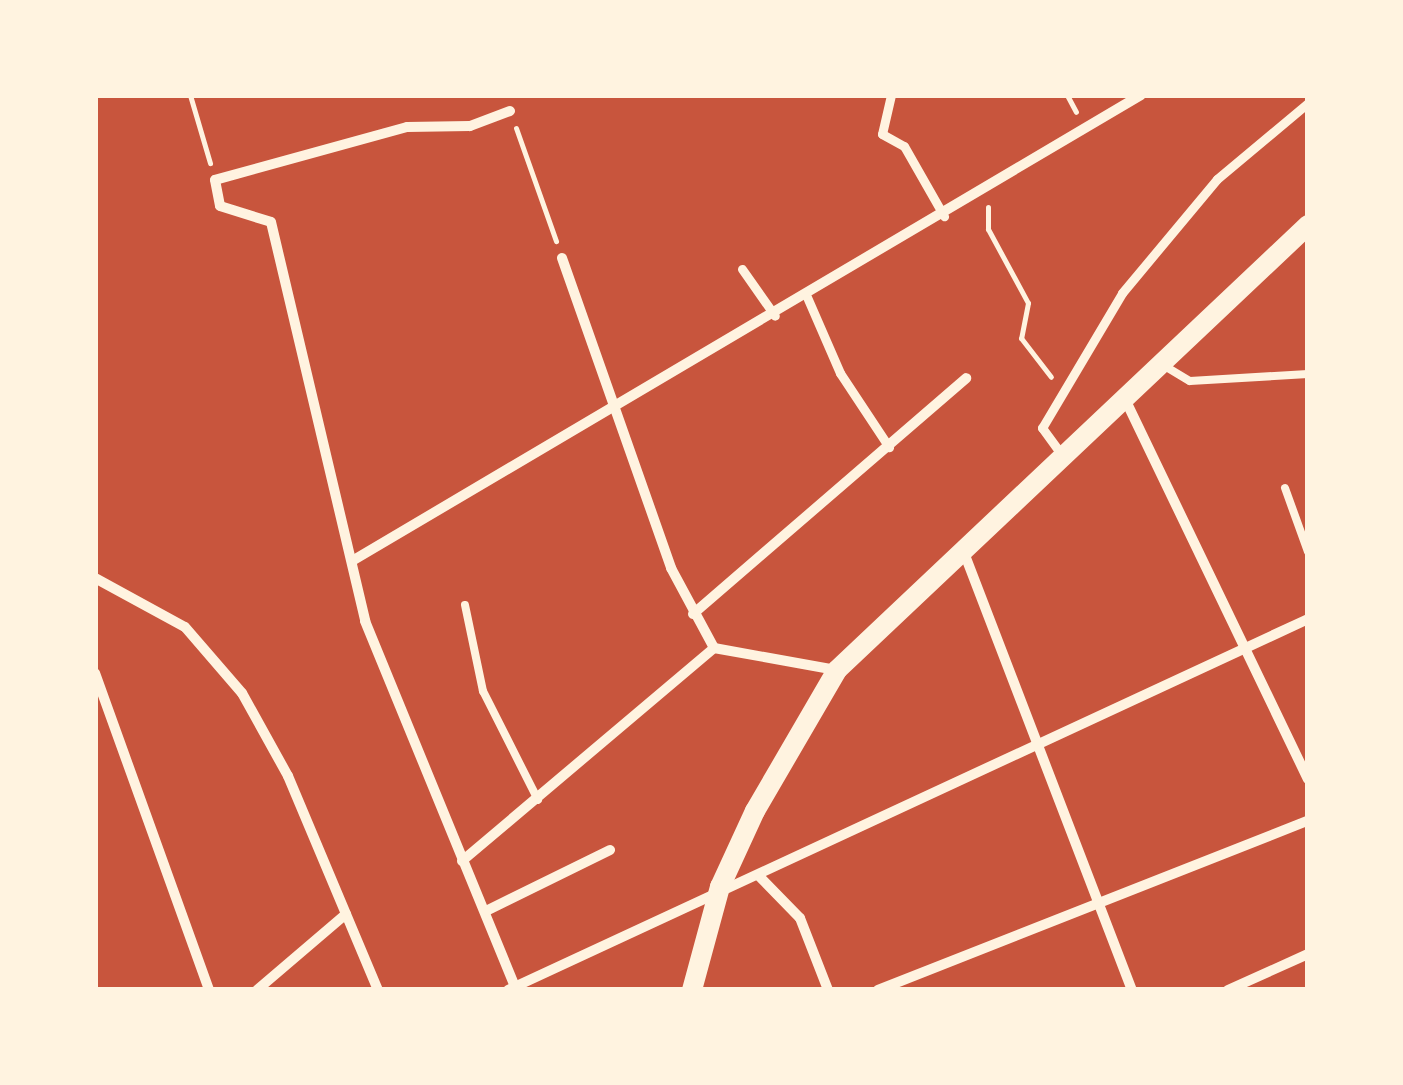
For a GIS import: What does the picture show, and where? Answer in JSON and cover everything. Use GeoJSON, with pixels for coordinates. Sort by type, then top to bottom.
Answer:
{"type":"FeatureCollection","features":[{"type":"Feature","properties":{"kind":"main road"},"geometry":{"type":"LineString","coordinates":[[692,990],[720,887],[788,743],[836,670],[1058,451],[1308,225]]}},
{"type":"Feature","properties":{"kind":"street"},"geometry":{"type":"LineString","coordinates":[[892,95],[882,134],[904,146],[944,216]]}},
{"type":"Feature","properties":{"kind":"street"},"geometry":{"type":"LineString","coordinates":[[352,561],[775,316],[1141,95]]}},
{"type":"Feature","properties":{"kind":"street"},"geometry":{"type":"LineString","coordinates":[[1058,451],[1042,428],[1059,387],[1218,179],[1308,103]]}},
{"type":"Feature","properties":{"kind":"street"},"geometry":{"type":"LineString","coordinates":[[510,111],[470,126],[407,127],[215,180],[220,206],[271,222],[365,621],[462,861],[488,910],[512,989],[720,887],[758,875],[1042,747],[1308,618]]}},
{"type":"Feature","properties":{"kind":"street"},"geometry":{"type":"LineString","coordinates":[[562,258],[612,412],[693,614],[714,648],[836,670]]}},
{"type":"Feature","properties":{"kind":"street"},"geometry":{"type":"LineString","coordinates":[[742,270],[775,316]]}},
{"type":"Feature","properties":{"kind":"street"},"geometry":{"type":"LineString","coordinates":[[807,297],[840,372],[889,447]]}},
{"type":"Feature","properties":{"kind":"street"},"geometry":{"type":"LineString","coordinates":[[693,614],[966,378]]}},
{"type":"Feature","properties":{"kind":"street"},"geometry":{"type":"LineString","coordinates":[[1122,393],[1308,779]]}},
{"type":"Feature","properties":{"kind":"street"},"geometry":{"type":"LineString","coordinates":[[962,549],[1042,747],[1132,990]]}},
{"type":"Feature","properties":{"kind":"street"},"geometry":{"type":"LineString","coordinates":[[95,578],[146,598],[230,677],[288,776],[378,990]]}},
{"type":"Feature","properties":{"kind":"street"},"geometry":{"type":"LineString","coordinates":[[462,861],[714,648]]}},
{"type":"Feature","properties":{"kind":"street"},"geometry":{"type":"LineString","coordinates":[[95,673],[209,990]]}},
{"type":"Feature","properties":{"kind":"street"},"geometry":{"type":"LineString","coordinates":[[878,990],[1308,821]]}},
{"type":"Feature","properties":{"kind":"street"},"geometry":{"type":"LineString","coordinates":[[488,910],[610,850]]}},
{"type":"Feature","properties":{"kind":"street"},"geometry":{"type":"LineString","coordinates":[[758,875],[800,918],[828,990]]}},
{"type":"Feature","properties":{"kind":"street"},"geometry":{"type":"LineString","coordinates":[[257,990],[346,914]]}},
{"type":"Feature","properties":{"kind":"street"},"geometry":{"type":"LineString","coordinates":[[1228,990],[1308,954]]}},
{"type":"Feature","properties":{"kind":"lane"},"geometry":{"type":"LineString","coordinates":[[1156,360],[1190,382],[1308,374]]}},
{"type":"Feature","properties":{"kind":"lane"},"geometry":{"type":"LineString","coordinates":[[1285,488],[1308,552]]}},
{"type":"Feature","properties":{"kind":"lane"},"geometry":{"type":"LineString","coordinates":[[465,605],[482,691],[538,800]]}},
{"type":"Feature","properties":{"kind":"path"},"geometry":{"type":"LineString","coordinates":[[190,95],[215,180]]}},
{"type":"Feature","properties":{"kind":"path"},"geometry":{"type":"LineString","coordinates":[[510,111],[562,258]]}},
{"type":"Feature","properties":{"kind":"path"},"geometry":{"type":"LineString","coordinates":[[982,188],[988,229],[1028,304],[1021,338],[1059,387]]}}]}
